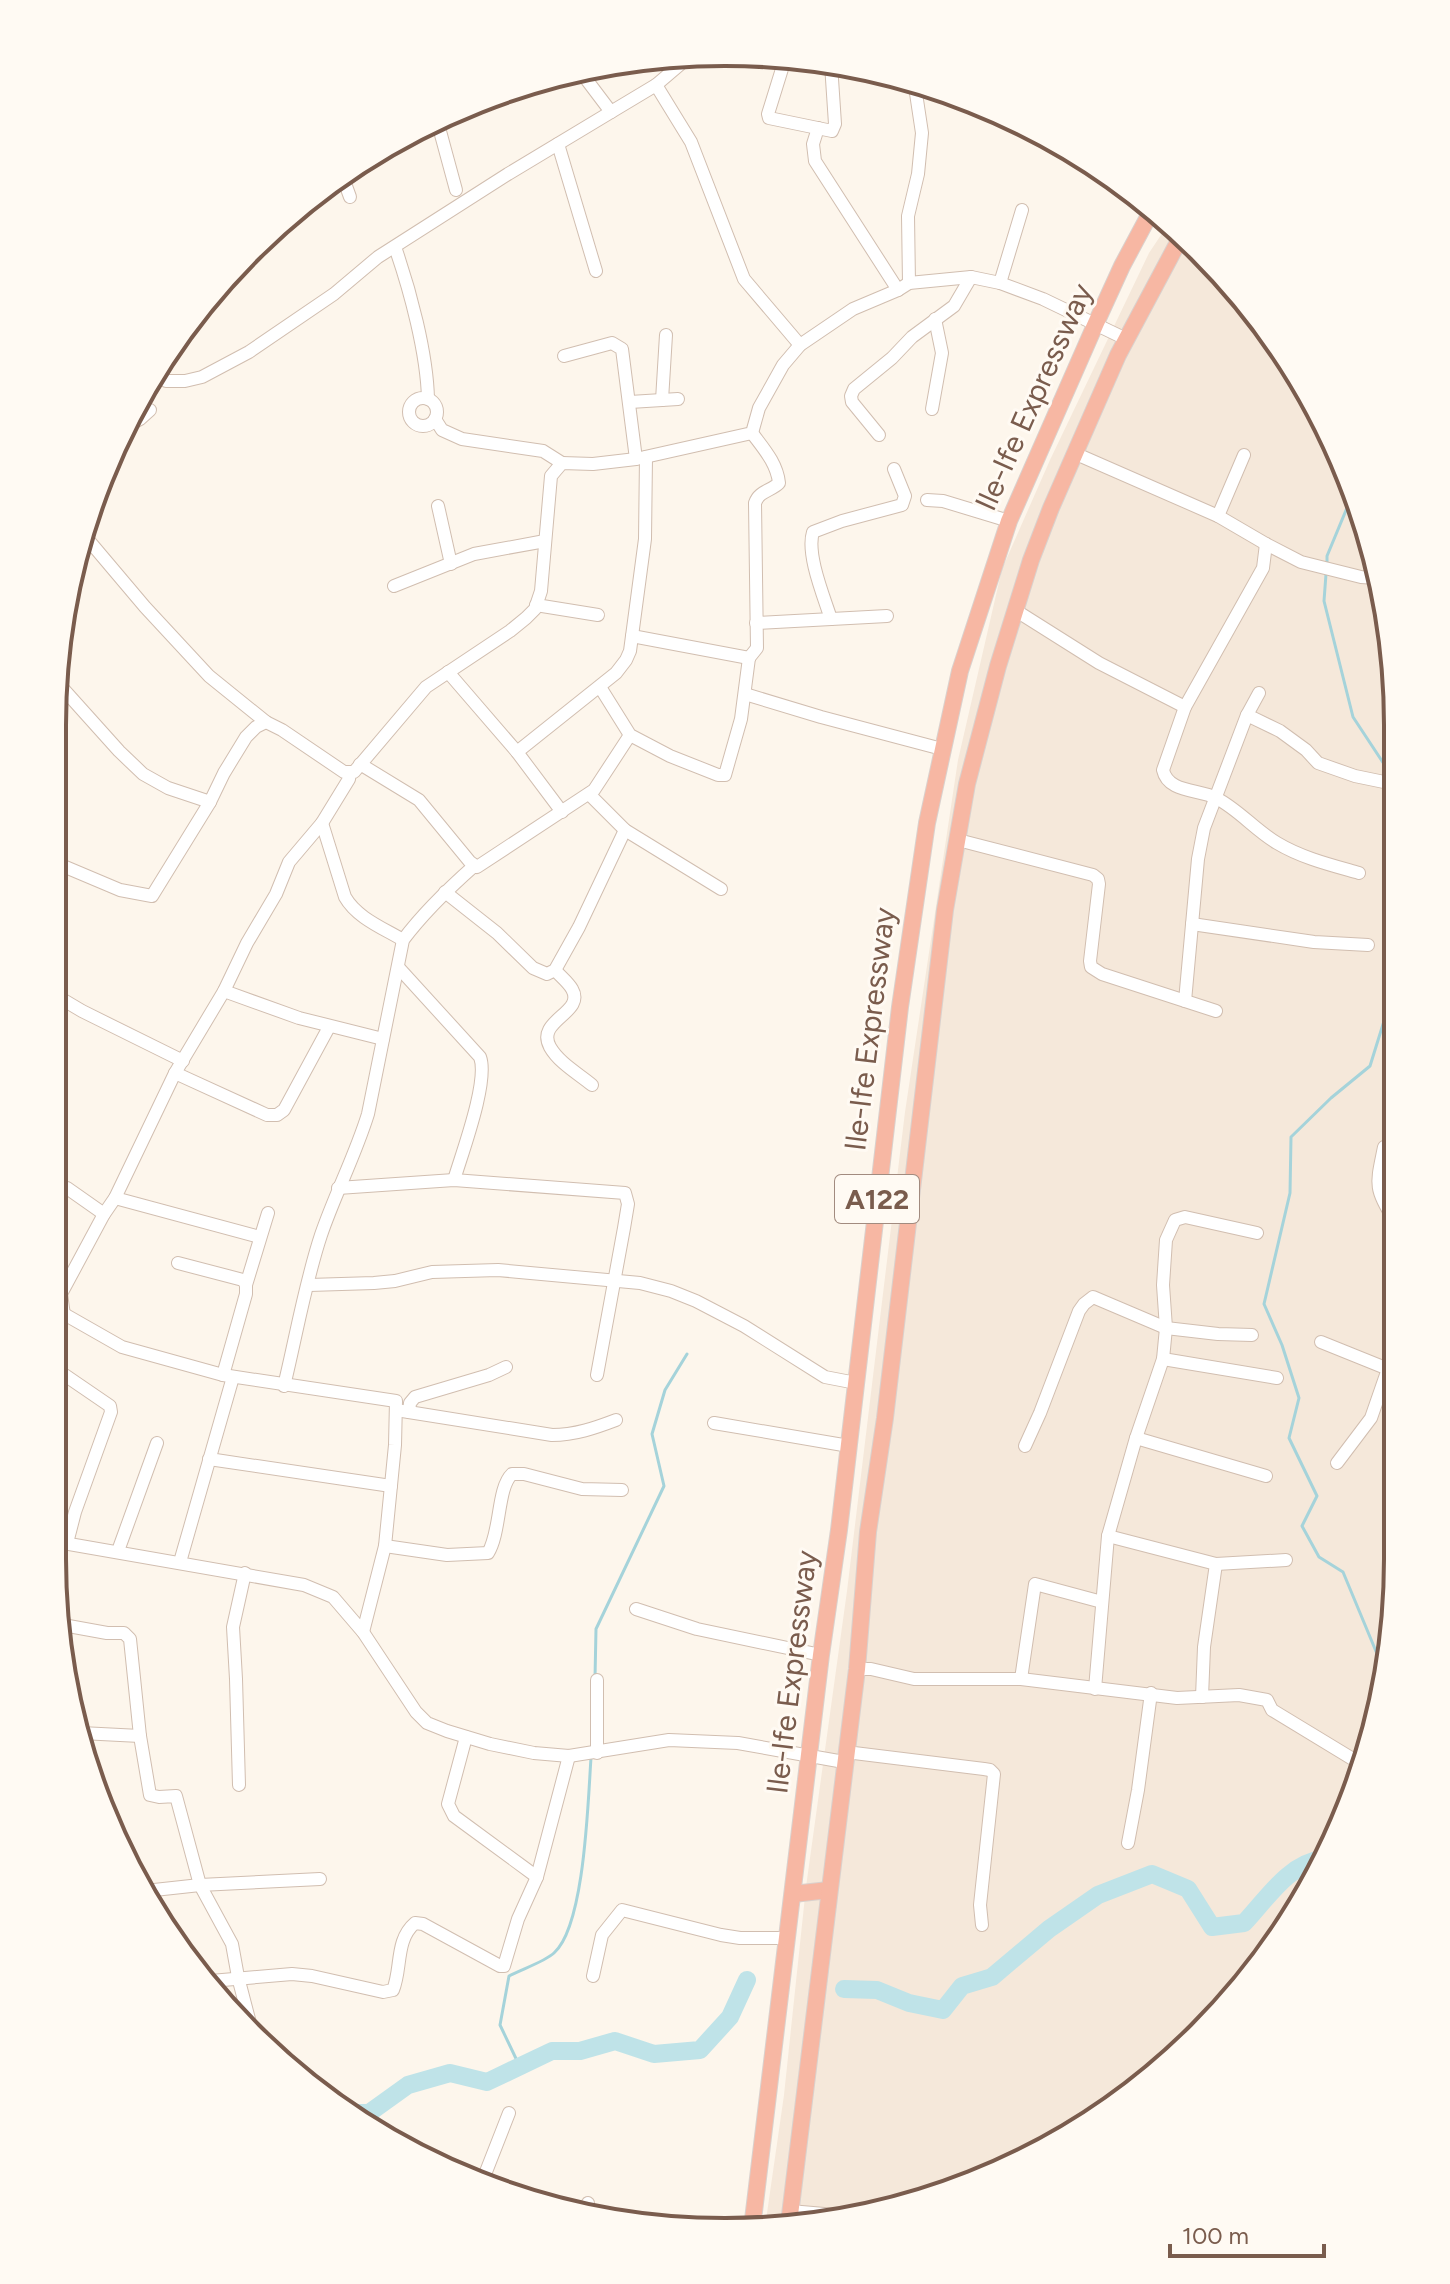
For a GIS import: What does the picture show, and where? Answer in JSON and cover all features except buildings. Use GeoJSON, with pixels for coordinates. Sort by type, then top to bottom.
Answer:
{"type":"FeatureCollection","features":[{"type":"Feature","properties":{"kind":"highway","name":"Ile-Ife Expressway"},"geometry":{"type":"LineString","coordinates":[[753,2217],[906,956],[927,823],[960,671],[1009,521],[1122,266],[1147,219]]}},
{"type":"Feature","properties":{"kind":"highway","name":"Ile-Ife Expressway"},"geometry":{"type":"LineString","coordinates":[[790,2214],[857,1669],[868,1532],[885,1418],[945,910],[967,784],[1015,610],[1041,534],[1126,339],[1176,245]]}},
{"type":"Feature","properties":{"kind":"highway"},"geometry":{"type":"LineString","coordinates":[[793,1894],[829,1890]]}},
{"type":"Feature","properties":{"kind":"street"},"geometry":{"type":"LineString","coordinates":[[166,381],[202,377],[249,352],[334,294],[378,257],[656,85],[676,68]]}},
{"type":"Feature","properties":{"kind":"street"},"geometry":{"type":"LineString","coordinates":[[782,69],[769,118],[832,131],[835,129],[832,75]]}},
{"type":"Feature","properties":{"kind":"street"},"geometry":{"type":"LineString","coordinates":[[587,81],[611,112]]}},
{"type":"Feature","properties":{"kind":"street"},"geometry":{"type":"LineString","coordinates":[[656,85],[691,142],[744,279],[800,345]]}},
{"type":"Feature","properties":{"kind":"street"},"geometry":{"type":"LineString","coordinates":[[904,286],[908,216],[918,174],[922,133],[916,94]]}},
{"type":"Feature","properties":{"kind":"street"},"geometry":{"type":"LineString","coordinates":[[818,128],[813,144],[815,161],[904,286]]}},
{"type":"Feature","properties":{"kind":"street"},"geometry":{"type":"LineString","coordinates":[[440,131],[456,190]]}},
{"type":"Feature","properties":{"kind":"street"},"geometry":{"type":"LineString","coordinates":[[558,144],[596,271]]}},
{"type":"Feature","properties":{"kind":"street"},"geometry":{"type":"LineString","coordinates":[[346,186],[350,197]]}},
{"type":"Feature","properties":{"kind":"street"},"geometry":{"type":"LineString","coordinates":[[1000,283],[1022,210]]}},
{"type":"Feature","properties":{"kind":"street"},"geometry":{"type":"LineString","coordinates":[[395,247],[413,310],[428,399]]}},
{"type":"Feature","properties":{"kind":"street"},"geometry":{"type":"LineString","coordinates":[[879,435],[852,402],[854,389],[912,337],[954,306],[971,277]]}},
{"type":"Feature","properties":{"kind":"street"},"geometry":{"type":"LineString","coordinates":[[752,433],[759,408],[783,365],[800,345],[853,309],[904,286],[971,277],[1000,283],[1043,299],[1126,339]]}},
{"type":"Feature","properties":{"kind":"street"},"geometry":{"type":"LineString","coordinates":[[932,409],[942,353],[935,319]]}},
{"type":"Feature","properties":{"kind":"street"},"geometry":{"type":"LineString","coordinates":[[662,400],[666,335]]}},
{"type":"Feature","properties":{"kind":"street"},"geometry":{"type":"LineString","coordinates":[[517,752],[622,667],[632,636],[645,539],[641,458],[622,349],[612,343],[564,356]]}},
{"type":"Feature","properties":{"kind":"street"},"geometry":{"type":"LineString","coordinates":[[420,398],[428,399],[437,411],[435,419],[429,425],[421,426],[409,417],[409,409],[420,398]]}},
{"type":"Feature","properties":{"kind":"street"},"geometry":{"type":"LineString","coordinates":[[630,402],[678,399]]}},
{"type":"Feature","properties":{"kind":"street"},"geometry":{"type":"LineString","coordinates":[[143,416],[150,410]]}},
{"type":"Feature","properties":{"kind":"street"},"geometry":{"type":"LineString","coordinates":[[435,419],[442,430],[455,437],[543,451],[562,463],[593,464],[641,458],[752,433]]}},
{"type":"Feature","properties":{"kind":"street"},"geometry":{"type":"LineString","coordinates":[[600,687],[630,735],[670,756],[725,775],[738,734],[749,658],[757,648],[755,503],[761,493],[774,489],[779,483],[779,475],[770,457],[752,433]]}},
{"type":"Feature","properties":{"kind":"street"},"geometry":{"type":"LineString","coordinates":[[1074,453],[1218,516],[1301,562],[1367,577]]}},
{"type":"Feature","properties":{"kind":"street"},"geometry":{"type":"LineString","coordinates":[[1218,516],[1244,455]]}},
{"type":"Feature","properties":{"kind":"street"},"geometry":{"type":"LineString","coordinates":[[91,543],[209,676],[266,722],[350,773],[426,687],[510,631],[535,609],[541,591],[551,476],[562,463]]}},
{"type":"Feature","properties":{"kind":"street"},"geometry":{"type":"LineString","coordinates":[[831,619],[815,567],[810,540],[813,532],[902,505],[905,496],[894,469]]}},
{"type":"Feature","properties":{"kind":"street"},"geometry":{"type":"LineString","coordinates":[[927,500],[943,501],[1009,521]]}},
{"type":"Feature","properties":{"kind":"street"},"geometry":{"type":"LineString","coordinates":[[438,506],[451,564]]}},
{"type":"Feature","properties":{"kind":"street"},"geometry":{"type":"LineString","coordinates":[[394,586],[474,554],[545,541]]}},
{"type":"Feature","properties":{"kind":"street"},"geometry":{"type":"LineString","coordinates":[[1266,544],[1263,568],[1185,707],[1163,770],[1165,777],[1177,787],[1215,797],[1275,842],[1310,859],[1359,873]]}},
{"type":"Feature","properties":{"kind":"street"},"geometry":{"type":"LineString","coordinates":[[536,605],[598,615]]}},
{"type":"Feature","properties":{"kind":"street"},"geometry":{"type":"LineString","coordinates":[[1015,610],[1099,663],[1185,707]]}},
{"type":"Feature","properties":{"kind":"street"},"geometry":{"type":"LineString","coordinates":[[756,623],[887,616]]}},
{"type":"Feature","properties":{"kind":"street"},"geometry":{"type":"LineString","coordinates":[[632,636],[749,658]]}},
{"type":"Feature","properties":{"kind":"street"},"geometry":{"type":"LineString","coordinates":[[448,672],[517,752],[562,812]]}},
{"type":"Feature","properties":{"kind":"street"},"geometry":{"type":"LineString","coordinates":[[1185,1001],[1198,859],[1204,828],[1247,715],[1259,693]]}},
{"type":"Feature","properties":{"kind":"street"},"geometry":{"type":"LineString","coordinates":[[745,694],[942,749]]}},
{"type":"Feature","properties":{"kind":"street"},"geometry":{"type":"LineString","coordinates":[[67,702],[143,774],[168,788],[210,802]]}},
{"type":"Feature","properties":{"kind":"street"},"geometry":{"type":"LineString","coordinates":[[1247,715],[1280,731],[1318,763],[1384,782]]}},
{"type":"Feature","properties":{"kind":"street"},"geometry":{"type":"LineString","coordinates":[[66,867],[120,890],[152,896],[246,737],[266,722]]}},
{"type":"Feature","properties":{"kind":"street"},"geometry":{"type":"LineString","coordinates":[[284,1386],[319,1240],[363,1128],[403,940],[420,918],[474,866],[481,866],[594,790],[630,735]]}},
{"type":"Feature","properties":{"kind":"street"},"geometry":{"type":"LineString","coordinates":[[360,764],[419,800],[474,866]]}},
{"type":"Feature","properties":{"kind":"street"},"geometry":{"type":"LineString","coordinates":[[66,1285],[115,1198],[175,1073],[276,894],[289,862],[322,823],[350,773]]}},
{"type":"Feature","properties":{"kind":"street"},"geometry":{"type":"LineString","coordinates":[[589,794],[625,830],[721,889]]}},
{"type":"Feature","properties":{"kind":"street"},"geometry":{"type":"LineString","coordinates":[[322,823],[350,906],[403,940]]}},
{"type":"Feature","properties":{"kind":"street"},"geometry":{"type":"LineString","coordinates":[[445,892],[497,933],[533,968],[547,974],[555,970],[625,830]]}},
{"type":"Feature","properties":{"kind":"street"},"geometry":{"type":"LineString","coordinates":[[958,840],[1093,875],[1099,884],[1091,967],[1102,974],[1216,1011]]}},
{"type":"Feature","properties":{"kind":"street"},"geometry":{"type":"LineString","coordinates":[[1192,924],[1314,942],[1368,945]]}},
{"type":"Feature","properties":{"kind":"street"},"geometry":{"type":"LineString","coordinates":[[398,967],[480,1057],[483,1065],[477,1102],[454,1180]]}},
{"type":"Feature","properties":{"kind":"street"},"geometry":{"type":"LineString","coordinates":[[555,970],[572,988],[575,998],[573,1004],[550,1025],[546,1038],[560,1059],[592,1085]]}},
{"type":"Feature","properties":{"kind":"street"},"geometry":{"type":"LineString","coordinates":[[224,991],[329,1027],[383,1039]]}},
{"type":"Feature","properties":{"kind":"street"},"geometry":{"type":"LineString","coordinates":[[66,1002],[183,1061]]}},
{"type":"Feature","properties":{"kind":"street"},"geometry":{"type":"LineString","coordinates":[[175,1073],[267,1115],[277,1115],[284,1110],[329,1027]]}},
{"type":"Feature","properties":{"kind":"street"},"geometry":{"type":"LineString","coordinates":[[1384,1147],[1377,1185],[1384,1204]]}},
{"type":"Feature","properties":{"kind":"street"},"geometry":{"type":"LineString","coordinates":[[338,1188],[454,1180],[625,1193],[628,1204],[597,1375]]}},
{"type":"Feature","properties":{"kind":"street"},"geometry":{"type":"LineString","coordinates":[[67,1188],[104,1214]]}},
{"type":"Feature","properties":{"kind":"street"},"geometry":{"type":"LineString","coordinates":[[115,1198],[260,1237]]}},
{"type":"Feature","properties":{"kind":"street"},"geometry":{"type":"LineString","coordinates":[[180,1562],[209,1459],[246,1285],[268,1213]]}},
{"type":"Feature","properties":{"kind":"street"},"geometry":{"type":"LineString","coordinates":[[1095,1689],[1108,1536],[1163,1359],[1166,1240],[1175,1220],[1185,1217],[1257,1233]]}},
{"type":"Feature","properties":{"kind":"street"},"geometry":{"type":"LineString","coordinates":[[178,1263],[243,1280],[246,1285]]}},
{"type":"Feature","properties":{"kind":"street"},"geometry":{"type":"LineString","coordinates":[[309,1285],[374,1283],[432,1272],[486,1270],[614,1279],[671,1291],[696,1301],[744,1326],[825,1377],[856,1383]]}},
{"type":"Feature","properties":{"kind":"street"},"geometry":{"type":"LineString","coordinates":[[1025,1446],[1079,1311],[1093,1297],[1166,1328],[1252,1335]]}},
{"type":"Feature","properties":{"kind":"street"},"geometry":{"type":"LineString","coordinates":[[66,1316],[122,1347],[228,1376],[396,1401],[403,1411],[552,1435],[566,1435],[616,1420]]}},
{"type":"Feature","properties":{"kind":"street"},"geometry":{"type":"LineString","coordinates":[[1321,1342],[1384,1363]]}},
{"type":"Feature","properties":{"kind":"street"},"geometry":{"type":"LineString","coordinates":[[1163,1359],[1277,1378]]}},
{"type":"Feature","properties":{"kind":"street"},"geometry":{"type":"LineString","coordinates":[[363,1632],[385,1546],[403,1411],[415,1397],[506,1367]]}},
{"type":"Feature","properties":{"kind":"street"},"geometry":{"type":"LineString","coordinates":[[66,1376],[110,1406],[111,1412],[66,1530]]}},
{"type":"Feature","properties":{"kind":"street"},"geometry":{"type":"LineString","coordinates":[[1337,1463],[1371,1418],[1384,1384]]}},
{"type":"Feature","properties":{"kind":"street"},"geometry":{"type":"LineString","coordinates":[[714,1423],[849,1446]]}},
{"type":"Feature","properties":{"kind":"street"},"geometry":{"type":"LineString","coordinates":[[1136,1438],[1266,1476]]}},
{"type":"Feature","properties":{"kind":"street"},"geometry":{"type":"LineString","coordinates":[[118,1551],[157,1443]]}},
{"type":"Feature","properties":{"kind":"street"},"geometry":{"type":"LineString","coordinates":[[209,1459],[391,1486]]}},
{"type":"Feature","properties":{"kind":"street"},"geometry":{"type":"LineString","coordinates":[[385,1546],[447,1555],[488,1553],[499,1521],[505,1480],[512,1474],[524,1474],[582,1489],[622,1490]]}},
{"type":"Feature","properties":{"kind":"street"},"geometry":{"type":"LineString","coordinates":[[1108,1536],[1216,1564],[1286,1560]]}},
{"type":"Feature","properties":{"kind":"street"},"geometry":{"type":"LineString","coordinates":[[66,1543],[245,1573],[304,1585],[333,1597],[363,1632],[416,1712],[427,1723],[466,1737],[534,1753],[569,1756],[669,1740],[738,1743],[810,1757],[845,1757],[984,1769],[994,1774],[980,1905],[982,1925]]}},
{"type":"Feature","properties":{"kind":"street"},"geometry":{"type":"LineString","coordinates":[[1202,1697],[1204,1647],[1216,1564]]}},
{"type":"Feature","properties":{"kind":"street"},"geometry":{"type":"LineString","coordinates":[[239,1785],[233,1627],[245,1573]]}},
{"type":"Feature","properties":{"kind":"street"},"geometry":{"type":"LineString","coordinates":[[1021,1679],[1035,1584],[1102,1602]]}},
{"type":"Feature","properties":{"kind":"street"},"geometry":{"type":"LineString","coordinates":[[636,1609],[697,1629],[821,1655]]}},
{"type":"Feature","properties":{"kind":"street"},"geometry":{"type":"LineString","coordinates":[[70,1626],[124,1633],[130,1639],[140,1736],[150,1795],[176,1796],[200,1885],[232,1944],[247,2012]]}},
{"type":"Feature","properties":{"kind":"street"},"geometry":{"type":"LineString","coordinates":[[857,1669],[871,1669],[914,1679],[1021,1679],[1177,1698],[1239,1695],[1267,1700],[1272,1710],[1353,1759]]}},
{"type":"Feature","properties":{"kind":"street"},"geometry":{"type":"LineString","coordinates":[[593,1753],[597,1680]]}},
{"type":"Feature","properties":{"kind":"street"},"geometry":{"type":"LineString","coordinates":[[1128,1843],[1151,1693]]}},
{"type":"Feature","properties":{"kind":"street"},"geometry":{"type":"LineString","coordinates":[[89,1733],[140,1736]]}},
{"type":"Feature","properties":{"kind":"street"},"geometry":{"type":"LineString","coordinates":[[466,1737],[448,1804],[454,1816],[537,1877]]}},
{"type":"Feature","properties":{"kind":"street"},"geometry":{"type":"LineString","coordinates":[[218,1980],[292,1974],[383,1992],[393,1990],[407,1930],[415,1923],[423,1924],[504,1966],[518,1919],[537,1877],[569,1756]]}},
{"type":"Feature","properties":{"kind":"street"},"geometry":{"type":"LineString","coordinates":[[155,1890],[320,1879]]}},
{"type":"Feature","properties":{"kind":"street"},"geometry":{"type":"LineString","coordinates":[[593,1976],[602,1935],[622,1910],[721,1935],[787,1938]]}},
{"type":"Feature","properties":{"kind":"street"},"geometry":{"type":"LineString","coordinates":[[486,2173],[509,2113]]}},
{"type":"Feature","properties":{"kind":"shaded area"},"geometry":{"type":"Polygon","coordinates":[[[1163,232],[1191,259],[1248,324],[1296,396],[1334,473],[1349,513],[1362,554],[1378,639],[1384,725],[1384,1559],[1383,1602],[1371,1688],[1349,1771],[1334,1811],[1296,1889],[1248,1960],[1220,1994],[1160,2054],[1091,2107],[1054,2130],[977,2168],[896,2196],[766,2217],[905,1112],[958,760],[1002,569],[1050,460],[1149,253],[1163,232]]]}},
{"type":"Feature","properties":{"kind":"waterway"},"geometry":{"type":"LineString","coordinates":[[1327,566],[1327,556],[1347,508]]}},
{"type":"Feature","properties":{"kind":"waterway"},"geometry":{"type":"LineString","coordinates":[[1326,574],[1324,601],[1353,717],[1384,764]]}},
{"type":"Feature","properties":{"kind":"waterway"},"geometry":{"type":"LineString","coordinates":[[1377,1653],[1343,1572],[1319,1557],[1302,1526],[1317,1496],[1289,1438],[1299,1398],[1282,1345],[1264,1304],[1290,1193],[1291,1137],[1370,1066],[1384,1021]]}},
{"type":"Feature","properties":{"kind":"waterway"},"geometry":{"type":"LineString","coordinates":[[595,1678],[596,1629],[664,1486],[652,1434],[665,1390],[687,1354]]}},
{"type":"Feature","properties":{"kind":"waterway"},"geometry":{"type":"LineString","coordinates":[[520,2067],[500,2025],[509,1976],[550,1956],[564,1939],[579,1890],[591,1758]]}},
{"type":"Feature","properties":{"kind":"waterway"},"geometry":{"type":"LineString","coordinates":[[844,1989],[877,1990],[909,2003],[943,2010],[962,1986],[992,1977],[1049,1929],[1098,1895],[1152,1874],[1188,1889],[1212,1927],[1244,1923],[1288,1875],[1310,1862]]}},
{"type":"Feature","properties":{"kind":"waterway"},"geometry":{"type":"LineString","coordinates":[[368,2113],[408,2085],[450,2073],[487,2082],[552,2051],[580,2051],[615,2041],[654,2054],[700,2050],[730,2017],[747,1980]]}}]}
